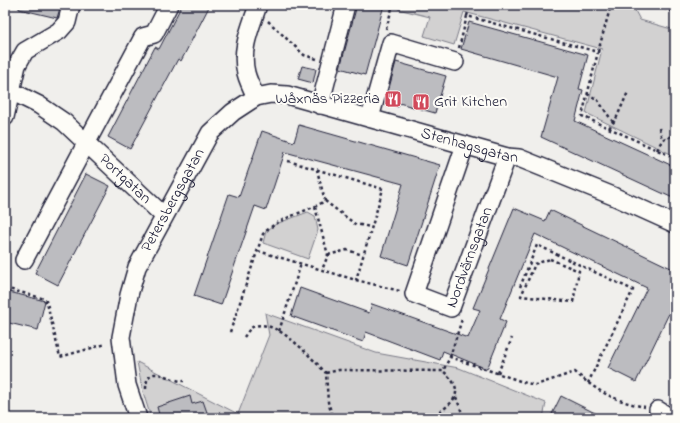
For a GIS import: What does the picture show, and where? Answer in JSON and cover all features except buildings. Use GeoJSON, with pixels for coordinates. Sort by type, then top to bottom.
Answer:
{"type":"FeatureCollection","features":[{"type":"Feature","properties":{"kind":"street"},"geometry":{"type":"LineString","coordinates":[[5,117],[18,65],[25,51],[59,31],[67,22],[71,5]]}},
{"type":"Feature","properties":{"kind":"street"},"geometry":{"type":"LineString","coordinates":[[24,260],[142,36],[154,34],[169,5]]}},
{"type":"Feature","properties":{"kind":"street"},"geometry":{"type":"LineString","coordinates":[[320,104],[346,5]]}},
{"type":"Feature","properties":{"kind":"street"},"geometry":{"type":"LineString","coordinates":[[256,97],[246,74],[244,61],[245,47],[262,12]]}},
{"type":"Feature","properties":{"kind":"street"},"geometry":{"type":"LineString","coordinates":[[370,118],[391,43],[457,57]]}},
{"type":"Feature","properties":{"kind":"street","name":"Portgatan"},"geometry":{"type":"LineString","coordinates":[[11,91],[39,105],[64,122],[164,216]]}},
{"type":"Feature","properties":{"kind":"street","name":"Stenhagsgatan"},"geometry":{"type":"LineString","coordinates":[[256,97],[271,94],[286,95],[465,145],[519,158],[613,196],[675,224]]}},
{"type":"Feature","properties":{"kind":"street","name":"Petersbergsgatan"},"geometry":{"type":"LineString","coordinates":[[138,418],[127,385],[120,337],[137,267],[210,133],[239,108],[256,97]]}},
{"type":"Feature","properties":{"kind":"street","name":"Nordvärnsgatan"},"geometry":{"type":"LineString","coordinates":[[465,145],[414,294],[451,308],[507,156]]}},
{"type":"Feature","properties":{"kind":"path"},"geometry":{"type":"LineString","coordinates":[[457,57],[470,5]]}},
{"type":"Feature","properties":{"kind":"path"},"geometry":{"type":"LineString","coordinates":[[611,5],[582,116],[675,158]]}},
{"type":"Feature","properties":{"kind":"path"},"geometry":{"type":"LineString","coordinates":[[652,5],[675,12]]}},
{"type":"Feature","properties":{"kind":"path"},"geometry":{"type":"LineString","coordinates":[[262,12],[304,55],[331,63]]}},
{"type":"Feature","properties":{"kind":"path"},"geometry":{"type":"LineString","coordinates":[[467,16],[598,52]]}},
{"type":"Feature","properties":{"kind":"path"},"geometry":{"type":"LineString","coordinates":[[609,128],[628,92]]}},
{"type":"Feature","properties":{"kind":"path"},"geometry":{"type":"LineString","coordinates":[[587,94],[597,99],[613,122]]}},
{"type":"Feature","properties":{"kind":"path"},"geometry":{"type":"LineString","coordinates":[[657,150],[662,139],[659,128]]}},
{"type":"Feature","properties":{"kind":"path"},"geometry":{"type":"LineString","coordinates":[[662,139],[675,136]]}},
{"type":"Feature","properties":{"kind":"path"},"geometry":{"type":"LineString","coordinates":[[288,161],[383,189],[356,280]]}},
{"type":"Feature","properties":{"kind":"path"},"geometry":{"type":"LineString","coordinates":[[317,170],[325,201],[355,224],[371,227]]}},
{"type":"Feature","properties":{"kind":"path"},"geometry":{"type":"LineString","coordinates":[[230,332],[263,234],[271,225],[315,207],[325,201]]}},
{"type":"Feature","properties":{"kind":"path"},"geometry":{"type":"LineString","coordinates":[[315,207],[328,255],[322,270]]}},
{"type":"Feature","properties":{"kind":"path"},"geometry":{"type":"LineString","coordinates":[[520,286],[537,245],[633,290],[588,383]]}},
{"type":"Feature","properties":{"kind":"path"},"geometry":{"type":"LineString","coordinates":[[328,255],[347,250],[363,255]]}},
{"type":"Feature","properties":{"kind":"path"},"geometry":{"type":"LineString","coordinates":[[258,251],[356,280],[414,294]]}},
{"type":"Feature","properties":{"kind":"path"},"geometry":{"type":"LineString","coordinates":[[550,259],[579,271],[573,302],[521,296],[535,264],[550,259]]}},
{"type":"Feature","properties":{"kind":"path"},"geometry":{"type":"LineString","coordinates":[[279,331],[301,264]]}},
{"type":"Feature","properties":{"kind":"path"},"geometry":{"type":"LineString","coordinates":[[5,288],[45,300],[48,303],[60,357],[111,343]]}},
{"type":"Feature","properties":{"kind":"path"},"geometry":{"type":"LineString","coordinates":[[443,370],[450,357],[463,316],[451,308]]}},
{"type":"Feature","properties":{"kind":"path"},"geometry":{"type":"LineString","coordinates":[[244,337],[251,328],[256,325],[273,328],[298,346],[326,373],[328,402],[334,418]]}},
{"type":"Feature","properties":{"kind":"path"},"geometry":{"type":"LineString","coordinates":[[498,373],[512,338]]}},
{"type":"Feature","properties":{"kind":"path"},"geometry":{"type":"LineString","coordinates":[[450,357],[536,385],[575,372],[593,388],[624,403],[665,414]]}},
{"type":"Feature","properties":{"kind":"path"},"geometry":{"type":"LineString","coordinates":[[326,373],[338,370],[443,370],[452,379],[457,393],[456,397],[464,418]]}},
{"type":"Feature","properties":{"kind":"path"},"geometry":{"type":"LineString","coordinates":[[146,392],[146,383],[148,378],[154,374],[162,374],[179,381],[184,381]]}},
{"type":"Feature","properties":{"kind":"path"},"geometry":{"type":"LineString","coordinates":[[429,418],[453,402],[456,397]]}},
{"type":"Feature","properties":{"kind":"shaded area"},"geometry":{"type":"Polygon","coordinates":[[[399,5],[632,5],[640,20],[675,30],[675,156],[586,113],[602,49],[464,12],[454,45],[424,36],[430,17],[398,9],[399,5]]]}},
{"type":"Feature","properties":{"kind":"shaded area"},"geometry":{"type":"Polygon","coordinates":[[[308,212],[315,216],[318,230],[308,259],[263,243],[266,231],[276,224],[308,212]]]}},
{"type":"Feature","properties":{"kind":"shaded area"},"geometry":{"type":"Polygon","coordinates":[[[265,313],[376,353],[459,368],[546,403],[543,418],[151,418],[143,392],[137,362],[238,414],[269,335],[265,313]]]}},
{"type":"Feature","properties":{"kind":"place","name":"Wåxnäs Pizzeria"},"geometry":{"type":"Point","coordinates":[393,99]}},
{"type":"Feature","properties":{"kind":"place","name":"Grit Kitchen"},"geometry":{"type":"Point","coordinates":[421,102]}}]}
